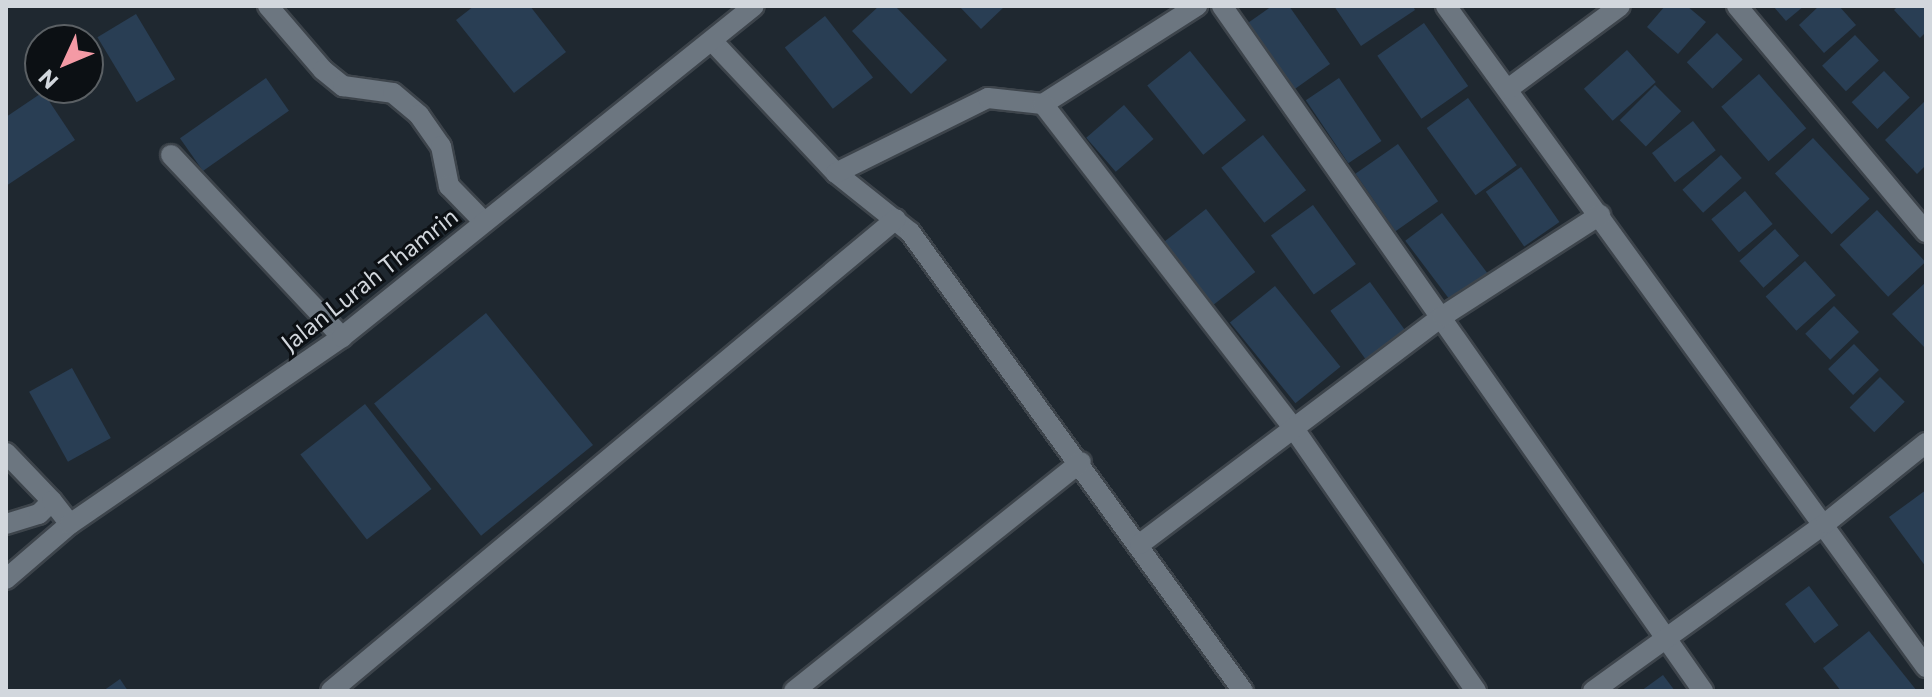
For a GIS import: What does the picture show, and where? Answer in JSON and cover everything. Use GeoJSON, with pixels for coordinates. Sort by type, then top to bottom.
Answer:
{"type":"FeatureCollection","features":[{"type":"Feature","properties":{"kind":"street"},"geometry":{"type":"LineString","coordinates":[[268,6],[323,70],[343,86],[393,93],[419,115],[441,146],[449,186],[484,222]]}},
{"type":"Feature","properties":{"kind":"street","name":"Jalan Lurah Thamrin"},"geometry":{"type":"LineString","coordinates":[[6,579],[70,524],[342,337],[714,43],[754,6]]}},
{"type":"Feature","properties":{"kind":"street"},"geometry":{"type":"LineString","coordinates":[[836,173],[988,98],[1043,104],[1197,6]]}},
{"type":"Feature","properties":{"kind":"street"},"geometry":{"type":"LineString","coordinates":[[1222,6],[1443,316],[1703,691]]}},
{"type":"Feature","properties":{"kind":"street"},"geometry":{"type":"LineString","coordinates":[[1446,6],[1826,523],[1926,667]]}},
{"type":"Feature","properties":{"kind":"street"},"geometry":{"type":"LineString","coordinates":[[1508,89],[1620,6]]}},
{"type":"Feature","properties":{"kind":"street"},"geometry":{"type":"LineString","coordinates":[[1737,6],[1926,232]]}},
{"type":"Feature","properties":{"kind":"street"},"geometry":{"type":"LineString","coordinates":[[714,43],[836,173],[896,219],[1081,462],[1243,691]]}},
{"type":"Feature","properties":{"kind":"street"},"geometry":{"type":"LineString","coordinates":[[1043,104],[1294,429],[1476,691]]}},
{"type":"Feature","properties":{"kind":"street"},"geometry":{"type":"LineString","coordinates":[[171,155],[342,337]]}},
{"type":"Feature","properties":{"kind":"street"},"geometry":{"type":"LineString","coordinates":[[1140,544],[1443,316],[1600,215]]}},
{"type":"Feature","properties":{"kind":"street"},"geometry":{"type":"LineString","coordinates":[[331,691],[896,219]]}},
{"type":"Feature","properties":{"kind":"street"},"geometry":{"type":"LineString","coordinates":[[1593,691],[1826,523],[1926,443]]}},
{"type":"Feature","properties":{"kind":"street"},"geometry":{"type":"LineString","coordinates":[[6,453],[70,524]]}},
{"type":"Feature","properties":{"kind":"street"},"geometry":{"type":"LineString","coordinates":[[794,691],[1081,462]]}},
{"type":"Feature","properties":{"kind":"street"},"geometry":{"type":"LineString","coordinates":[[6,524],[39,514],[52,501]]}},
{"type":"Feature","properties":{"kind":"building"},"geometry":{"type":"Polygon","coordinates":[[[474,6],[530,6],[566,52],[514,93],[456,20],[474,6]]]}},
{"type":"Feature","properties":{"kind":"building"},"geometry":{"type":"Polygon","coordinates":[[[879,6],[895,6],[947,60],[911,94],[852,31],[879,6]]]}},
{"type":"Feature","properties":{"kind":"building"},"geometry":{"type":"Polygon","coordinates":[[[959,6],[1005,6],[981,29],[959,6]]]}},
{"type":"Feature","properties":{"kind":"building"},"geometry":{"type":"Polygon","coordinates":[[[1272,6],[1289,6],[1330,64],[1292,91],[1245,25],[1272,6]]]}},
{"type":"Feature","properties":{"kind":"building"},"geometry":{"type":"Polygon","coordinates":[[[1334,6],[1413,6],[1415,10],[1361,46],[1334,6]]]}},
{"type":"Feature","properties":{"kind":"building"},"geometry":{"type":"Polygon","coordinates":[[[1665,6],[1687,6],[1706,22],[1678,54],[1647,27],[1665,6]]]}},
{"type":"Feature","properties":{"kind":"building"},"geometry":{"type":"Polygon","coordinates":[[[1773,6],[1804,6],[1786,21],[1773,6]]]}},
{"type":"Feature","properties":{"kind":"building"},"geometry":{"type":"Polygon","coordinates":[[[1819,6],[1839,6],[1856,25],[1824,53],[1799,25],[1819,6]]]}},
{"type":"Feature","properties":{"kind":"building"},"geometry":{"type":"Polygon","coordinates":[[[1898,6],[1926,6],[1926,32],[1920,38],[1894,10],[1898,6]]]}},
{"type":"Feature","properties":{"kind":"building"},"geometry":{"type":"Polygon","coordinates":[[[136,14],[175,79],[137,102],[104,48],[104,33],[136,14]]]}},
{"type":"Feature","properties":{"kind":"building"},"geometry":{"type":"Polygon","coordinates":[[[825,16],[873,77],[833,109],[785,47],[825,16]]]}},
{"type":"Feature","properties":{"kind":"building"},"geometry":{"type":"Polygon","coordinates":[[[1424,23],[1468,86],[1421,119],[1377,56],[1424,23]]]}},
{"type":"Feature","properties":{"kind":"building"},"geometry":{"type":"Polygon","coordinates":[[[1717,33],[1743,60],[1712,89],[1687,62],[1717,33]]]}},
{"type":"Feature","properties":{"kind":"building"},"geometry":{"type":"Polygon","coordinates":[[[1855,35],[1879,61],[1846,91],[1822,66],[1855,35]]]}},
{"type":"Feature","properties":{"kind":"building"},"geometry":{"type":"Polygon","coordinates":[[[1627,50],[1656,82],[1613,121],[1584,89],[1627,50]]]}},
{"type":"Feature","properties":{"kind":"building"},"geometry":{"type":"Polygon","coordinates":[[[1190,51],[1246,120],[1203,155],[1147,86],[1190,51]]]}},
{"type":"Feature","properties":{"kind":"building"},"geometry":{"type":"Polygon","coordinates":[[[1884,71],[1910,98],[1877,129],[1852,102],[1884,71]]]}},
{"type":"Feature","properties":{"kind":"building"},"geometry":{"type":"Polygon","coordinates":[[[1759,74],[1806,128],[1769,161],[1721,107],[1759,74]]]}},
{"type":"Feature","properties":{"kind":"building"},"geometry":{"type":"Polygon","coordinates":[[[266,78],[289,111],[203,171],[180,138],[266,78]]]}},
{"type":"Feature","properties":{"kind":"building"},"geometry":{"type":"Polygon","coordinates":[[[1339,78],[1381,141],[1348,163],[1306,100],[1339,78]]]}},
{"type":"Feature","properties":{"kind":"building"},"geometry":{"type":"Polygon","coordinates":[[[1655,85],[1681,111],[1646,147],[1620,120],[1655,85]]]}},
{"type":"Feature","properties":{"kind":"building"},"geometry":{"type":"Polygon","coordinates":[[[1468,98],[1517,165],[1476,195],[1427,128],[1468,98]]]}},
{"type":"Feature","properties":{"kind":"building"},"geometry":{"type":"Polygon","coordinates":[[[1926,100],[1926,165],[1917,174],[1885,140],[1926,100]]]}},
{"type":"Feature","properties":{"kind":"building"},"geometry":{"type":"Polygon","coordinates":[[[25,104],[51,104],[75,140],[6,186],[6,117],[25,104]]]}},
{"type":"Feature","properties":{"kind":"building"},"geometry":{"type":"Polygon","coordinates":[[[1124,105],[1154,139],[1116,172],[1086,138],[1124,105]]]}},
{"type":"Feature","properties":{"kind":"building"},"geometry":{"type":"Polygon","coordinates":[[[1693,121],[1716,150],[1675,182],[1652,153],[1693,121]]]}},
{"type":"Feature","properties":{"kind":"building"},"geometry":{"type":"Polygon","coordinates":[[[1263,135],[1306,190],[1264,223],[1221,168],[1263,135]]]}},
{"type":"Feature","properties":{"kind":"building"},"geometry":{"type":"Polygon","coordinates":[[[1813,138],[1870,199],[1832,234],[1775,173],[1813,138]]]}},
{"type":"Feature","properties":{"kind":"building"},"geometry":{"type":"Polygon","coordinates":[[[1398,144],[1438,201],[1396,231],[1355,174],[1398,144]]]}},
{"type":"Feature","properties":{"kind":"building"},"geometry":{"type":"Polygon","coordinates":[[[1721,155],[1742,178],[1703,213],[1682,190],[1721,155]]]}},
{"type":"Feature","properties":{"kind":"building"},"geometry":{"type":"Polygon","coordinates":[[[1521,167],[1559,222],[1524,247],[1486,192],[1521,167]]]}},
{"type":"Feature","properties":{"kind":"building"},"geometry":{"type":"Polygon","coordinates":[[[1745,191],[1773,224],[1739,252],[1711,219],[1745,191]]]}},
{"type":"Feature","properties":{"kind":"building"},"geometry":{"type":"Polygon","coordinates":[[[1313,205],[1356,264],[1314,295],[1271,236],[1313,205]]]}},
{"type":"Feature","properties":{"kind":"building"},"geometry":{"type":"Polygon","coordinates":[[[1206,209],[1255,272],[1213,305],[1164,242],[1206,209]]]}},
{"type":"Feature","properties":{"kind":"building"},"geometry":{"type":"Polygon","coordinates":[[[1877,210],[1925,262],[1888,297],[1840,245],[1877,210]]]}},
{"type":"Feature","properties":{"kind":"building"},"geometry":{"type":"Polygon","coordinates":[[[1442,213],[1490,276],[1453,304],[1405,241],[1442,213]]]}},
{"type":"Feature","properties":{"kind":"building"},"geometry":{"type":"Polygon","coordinates":[[[1775,229],[1799,256],[1763,288],[1739,261],[1775,229]]]}},
{"type":"Feature","properties":{"kind":"building"},"geometry":{"type":"Polygon","coordinates":[[[1805,261],[1836,295],[1796,331],[1766,296],[1805,261]]]}},
{"type":"Feature","properties":{"kind":"building"},"geometry":{"type":"Polygon","coordinates":[[[1370,282],[1408,334],[1368,363],[1330,311],[1370,282]]]}},
{"type":"Feature","properties":{"kind":"building"},"geometry":{"type":"Polygon","coordinates":[[[1926,282],[1926,349],[1892,314],[1926,282]]]}},
{"type":"Feature","properties":{"kind":"building"},"geometry":{"type":"Polygon","coordinates":[[[1275,286],[1340,367],[1295,403],[1230,323],[1275,286]]]}},
{"type":"Feature","properties":{"kind":"building"},"geometry":{"type":"Polygon","coordinates":[[[1834,306],[1859,332],[1830,360],[1805,334],[1834,306]]]}},
{"type":"Feature","properties":{"kind":"building"},"geometry":{"type":"Polygon","coordinates":[[[486,313],[593,445],[481,536],[374,404],[486,313]]]}},
{"type":"Feature","properties":{"kind":"building"},"geometry":{"type":"Polygon","coordinates":[[[1854,344],[1879,370],[1853,395],[1828,369],[1854,344]]]}},
{"type":"Feature","properties":{"kind":"building"},"geometry":{"type":"Polygon","coordinates":[[[72,368],[111,438],[68,462],[29,392],[72,368]]]}},
{"type":"Feature","properties":{"kind":"building"},"geometry":{"type":"Polygon","coordinates":[[[1880,377],[1905,402],[1874,432],[1850,407],[1880,377]]]}},
{"type":"Feature","properties":{"kind":"building"},"geometry":{"type":"Polygon","coordinates":[[[365,404],[431,489],[367,540],[300,454],[365,404]]]}},
{"type":"Feature","properties":{"kind":"building"},"geometry":{"type":"Polygon","coordinates":[[[1926,490],[1926,567],[1889,517],[1926,490]]]}},
{"type":"Feature","properties":{"kind":"building"},"geometry":{"type":"Polygon","coordinates":[[[1809,586],[1838,625],[1815,643],[1785,604],[1809,586]]]}},
{"type":"Feature","properties":{"kind":"building"},"geometry":{"type":"Polygon","coordinates":[[[1869,631],[1917,691],[1841,691],[1823,668],[1869,631]]]}},
{"type":"Feature","properties":{"kind":"building"},"geometry":{"type":"Polygon","coordinates":[[[1663,675],[1675,691],[1641,691],[1663,675]]]}},
{"type":"Feature","properties":{"kind":"building"},"geometry":{"type":"Polygon","coordinates":[[[120,679],[128,691],[103,691],[120,679]]]}}]}
